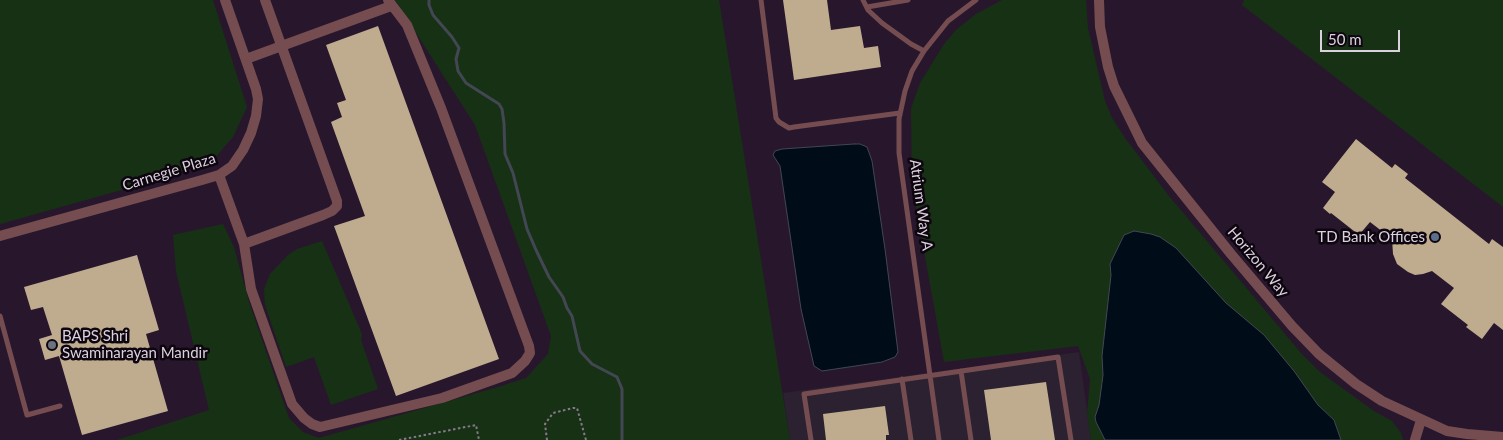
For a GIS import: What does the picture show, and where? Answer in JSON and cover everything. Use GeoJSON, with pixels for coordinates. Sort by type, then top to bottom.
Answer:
{"type":"FeatureCollection","features":[{"type":"Feature","properties":{"kind":"street","name":"Carnegie Plaza"},"geometry":{"type":"LineString","coordinates":[[0,236],[219,175],[232,166],[243,150],[251,133],[258,99],[225,0]]}},
{"type":"Feature","properties":{"kind":"street"},"geometry":{"type":"LineString","coordinates":[[244,244],[323,215],[332,211],[337,206],[336,196],[265,0]]}},
{"type":"Feature","properties":{"kind":"street","name":"Horizon Way"},"geometry":{"type":"LineString","coordinates":[[1099,0],[1101,34],[1114,86],[1142,143],[1231,254],[1318,354],[1356,384],[1382,401],[1421,420],[1447,431],[1503,438]]}},
{"type":"Feature","properties":{"kind":"street"},"geometry":{"type":"LineString","coordinates":[[219,175],[244,244],[252,289],[292,404],[312,424],[320,427],[442,398],[512,372],[530,353],[441,108],[407,25],[390,3],[246,59]]}},
{"type":"Feature","properties":{"kind":"street"},"geometry":{"type":"LineString","coordinates":[[1415,440],[1421,420]]}},
{"type":"Feature","properties":{"kind":"lane"},"geometry":{"type":"LineString","coordinates":[[760,0],[776,118],[779,122],[789,128],[900,113]]}},
{"type":"Feature","properties":{"kind":"lane"},"geometry":{"type":"LineString","coordinates":[[863,0],[882,23],[924,51]]}},
{"type":"Feature","properties":{"kind":"lane"},"geometry":{"type":"LineString","coordinates":[[867,6],[908,0]]}},
{"type":"Feature","properties":{"kind":"lane"},"geometry":{"type":"LineString","coordinates":[[963,0],[968,5]]}},
{"type":"Feature","properties":{"kind":"lane","name":"Atrium Way A"},"geometry":{"type":"LineString","coordinates":[[939,440],[899,152],[900,113],[912,71],[924,51],[948,21],[976,0]]}},
{"type":"Feature","properties":{"kind":"lane"},"geometry":{"type":"LineString","coordinates":[[0,316],[27,415],[60,406]]}},
{"type":"Feature","properties":{"kind":"lane"},"geometry":{"type":"LineString","coordinates":[[811,440],[804,394],[1058,357],[1071,440]]}},
{"type":"Feature","properties":{"kind":"lane"},"geometry":{"type":"LineString","coordinates":[[961,371],[971,440]]}},
{"type":"Feature","properties":{"kind":"lane"},"geometry":{"type":"LineString","coordinates":[[902,379],[911,440]]}},
{"type":"Feature","properties":{"kind":"path"},"geometry":{"type":"LineString","coordinates":[[547,440],[545,424],[553,414],[573,408],[577,408],[586,440]]}},
{"type":"Feature","properties":{"kind":"path"},"geometry":{"type":"LineString","coordinates":[[399,440],[476,425],[479,440]]}},
{"type":"Feature","properties":{"kind":"shaded area"},"geometry":{"type":"Polygon","coordinates":[[[854,144],[867,147],[872,161],[898,352],[895,357],[882,362],[822,371],[814,366],[801,309],[780,166],[773,155],[775,151],[782,149],[854,144]]]}},
{"type":"Feature","properties":{"kind":"shaded area"},"geometry":{"type":"Polygon","coordinates":[[[1134,231],[1160,237],[1176,248],[1226,303],[1264,335],[1294,371],[1318,405],[1334,420],[1341,440],[1105,440],[1095,417],[1099,405],[1103,375],[1102,356],[1111,275],[1110,264],[1124,235],[1134,231]]]}},
{"type":"Feature","properties":{"kind":"shaded area"},"geometry":{"type":"Polygon","coordinates":[[[1079,352],[1091,440],[790,440],[783,393],[1079,352]]]}},
{"type":"Feature","properties":{"kind":"green space"},"geometry":{"type":"Polygon","coordinates":[[[0,0],[213,0],[247,107],[233,137],[213,160],[168,177],[0,224],[0,0]]]}},
{"type":"Feature","properties":{"kind":"green space"},"geometry":{"type":"Polygon","coordinates":[[[395,0],[719,0],[790,440],[117,440],[209,410],[176,271],[173,235],[223,224],[234,247],[249,302],[289,418],[303,432],[319,438],[498,387],[526,378],[548,354],[551,336],[475,125],[395,0]]]}},
{"type":"Feature","properties":{"kind":"green space"},"geometry":{"type":"Polygon","coordinates":[[[1002,0],[1086,0],[1088,28],[1105,101],[1112,118],[1125,138],[1169,196],[1301,353],[1320,372],[1374,411],[1392,421],[1401,433],[1403,440],[1091,440],[1087,414],[1090,379],[1078,346],[944,362],[912,184],[911,109],[920,83],[944,44],[956,30],[976,14],[1002,0]]]}},
{"type":"Feature","properties":{"kind":"green space"},"geometry":{"type":"Polygon","coordinates":[[[1244,0],[1503,0],[1503,207],[1242,5],[1244,0]]]}},
{"type":"Feature","properties":{"kind":"green space"},"geometry":{"type":"Polygon","coordinates":[[[322,241],[362,334],[361,340],[378,389],[331,405],[314,357],[286,367],[265,305],[264,289],[270,274],[288,255],[297,249],[322,241]]]}},
{"type":"Feature","properties":{"kind":"building"},"geometry":{"type":"Polygon","coordinates":[[[783,0],[827,0],[831,30],[860,26],[864,48],[878,46],[881,67],[794,80],[783,0]]]}},
{"type":"Feature","properties":{"kind":"building"},"geometry":{"type":"Polygon","coordinates":[[[378,26],[499,359],[396,396],[334,226],[365,216],[331,122],[342,117],[337,103],[346,100],[326,45],[378,26]]]}},
{"type":"Feature","properties":{"kind":"building","name":"TD Bank Offices"},"geometry":{"type":"Polygon","coordinates":[[[1356,139],[1392,168],[1395,164],[1408,174],[1405,178],[1489,244],[1492,239],[1503,247],[1503,330],[1494,323],[1482,339],[1466,327],[1468,325],[1441,304],[1454,288],[1432,271],[1415,275],[1397,264],[1393,254],[1392,239],[1370,222],[1359,235],[1323,208],[1335,192],[1322,182],[1356,139]]]}},
{"type":"Feature","properties":{"kind":"building"},"geometry":{"type":"Polygon","coordinates":[[[137,255],[159,330],[146,334],[168,411],[82,435],[59,356],[45,360],[39,339],[52,335],[43,307],[31,310],[24,287],[137,255]]]}},
{"type":"Feature","properties":{"kind":"building"},"geometry":{"type":"Polygon","coordinates":[[[1046,382],[1055,440],[991,440],[984,390],[1046,382]]]}},
{"type":"Feature","properties":{"kind":"building"},"geometry":{"type":"Polygon","coordinates":[[[885,406],[889,435],[886,435],[886,440],[826,440],[823,414],[885,406]]]}},
{"type":"Feature","properties":{"kind":"waterway"},"geometry":{"type":"LineString","coordinates":[[429,0],[433,15],[459,48],[456,59],[458,71],[466,83],[499,104],[502,109],[505,154],[513,173],[527,229],[549,277],[563,297],[572,316],[580,351],[592,364],[617,377],[622,389],[622,440]]}},
{"type":"Feature","properties":{"kind":"place","name":"TD Bank Offices"},"geometry":{"type":"Point","coordinates":[1435,237]}},
{"type":"Feature","properties":{"kind":"place","name":"BAPS Shri Swaminarayan Mandir"},"geometry":{"type":"Point","coordinates":[52,345]}}]}
